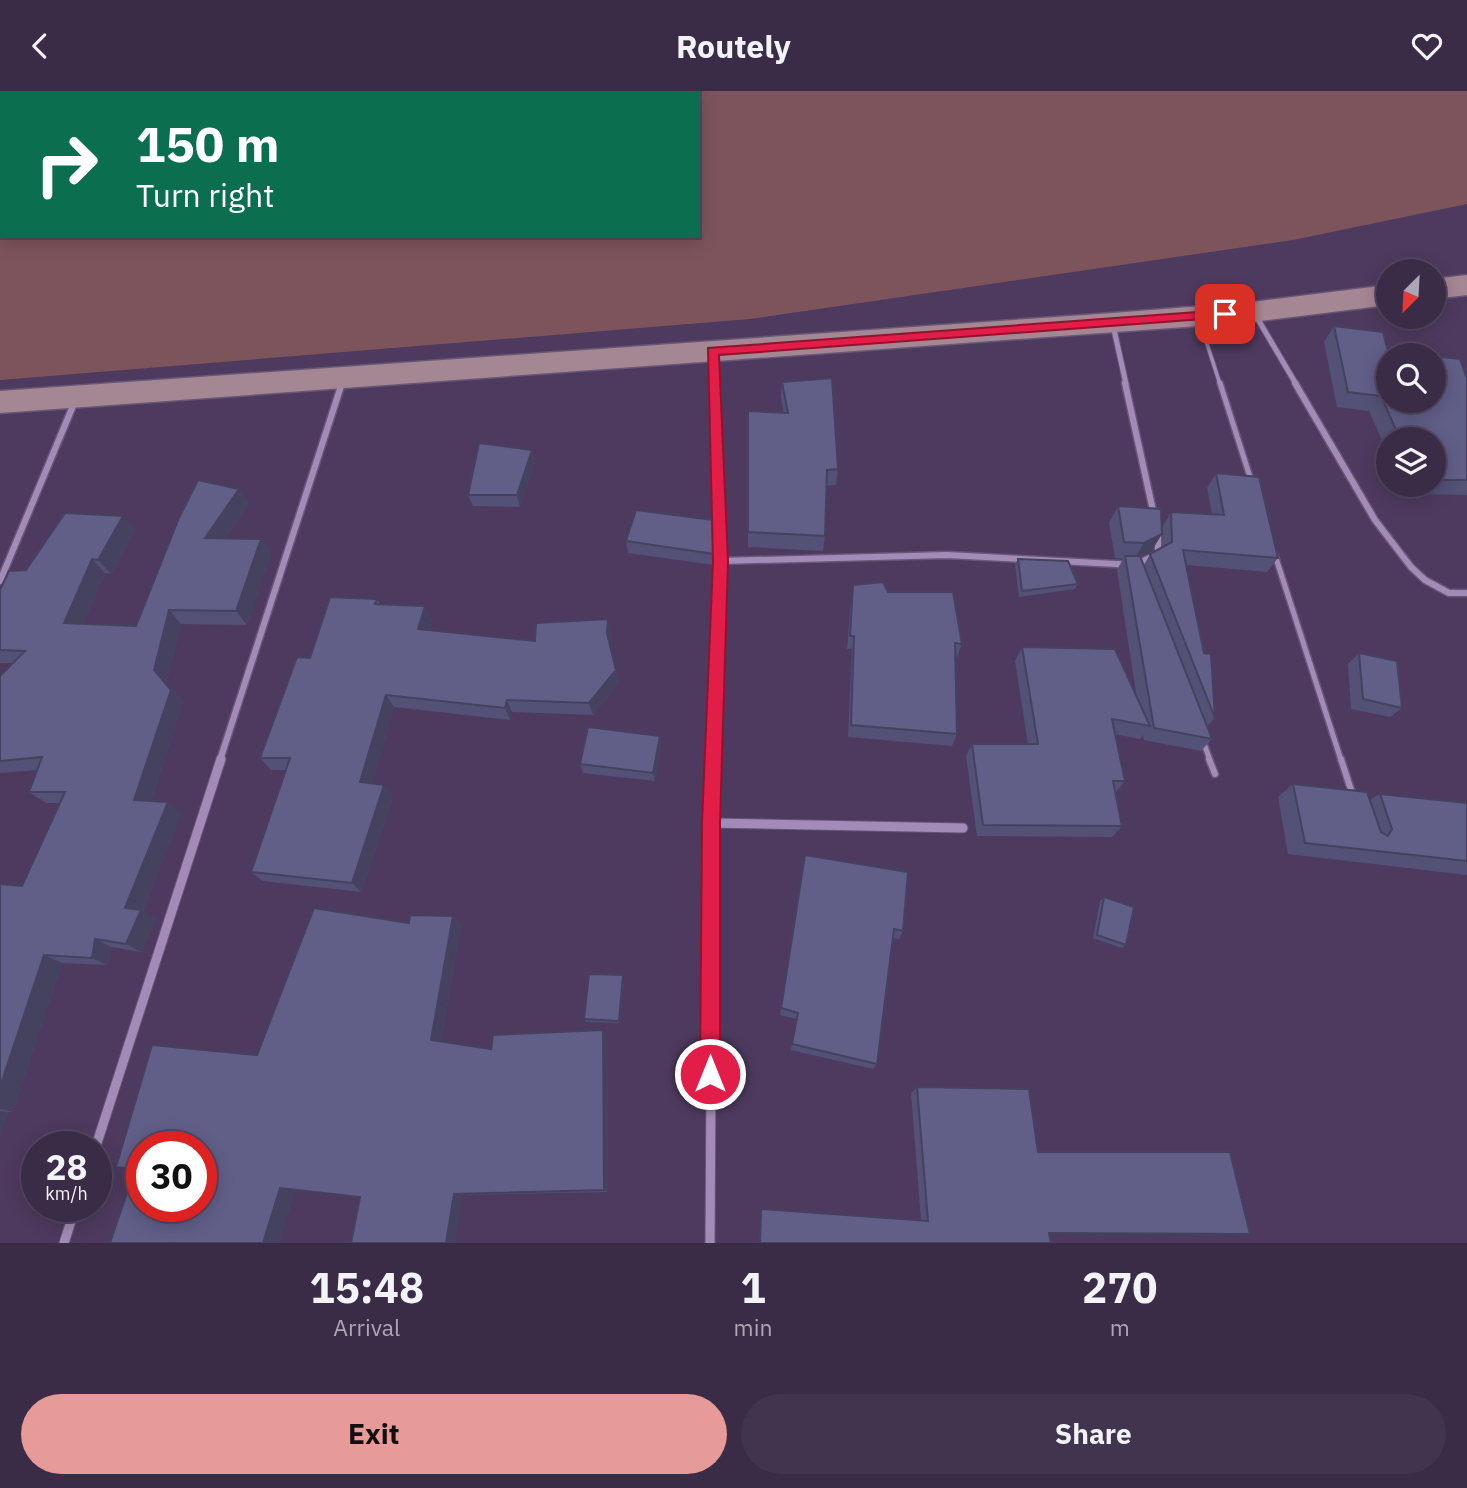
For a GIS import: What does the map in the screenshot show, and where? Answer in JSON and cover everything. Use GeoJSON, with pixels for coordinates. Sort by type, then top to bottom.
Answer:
{"type":"FeatureCollection","features":[{"type":"Feature","properties":{"kind":"street"},"geometry":{"type":"LineString","coordinates":[[1446,287],[1467,285]]}},
{"type":"Feature","properties":{"kind":"street"},"geometry":{"type":"LineString","coordinates":[[0,402],[1113,323],[1253,312],[1376,297]]}},
{"type":"Feature","properties":{"kind":"street"},"geometry":{"type":"LineString","coordinates":[[1253,312],[1375,520],[1411,567],[1425,580],[1449,593],[1467,593]]}},
{"type":"Feature","properties":{"kind":"street"},"geometry":{"type":"LineString","coordinates":[[720,561],[947,555],[1135,565],[1158,554],[1158,531],[1113,323]]}},
{"type":"Feature","properties":{"kind":"street"},"geometry":{"type":"LineString","coordinates":[[710,1243],[711,823],[720,561],[713,351]]}},
{"type":"Feature","properties":{"kind":"street"},"geometry":{"type":"LineString","coordinates":[[101,1131],[344,377]]}},
{"type":"Feature","properties":{"kind":"street"},"geometry":{"type":"LineString","coordinates":[[0,580],[77,397]]}},
{"type":"Feature","properties":{"kind":"street"},"geometry":{"type":"LineString","coordinates":[[711,823],[962,828]]}},
{"type":"Feature","properties":{"kind":"street"},"geometry":{"type":"LineString","coordinates":[[64,1243],[71,1222]]}},
{"type":"Feature","properties":{"kind":"lane"},"geometry":{"type":"LineString","coordinates":[[1198,316],[1253,487]]}},
{"type":"Feature","properties":{"kind":"lane"},"geometry":{"type":"LineString","coordinates":[[1275,553],[1356,802]]}},
{"type":"Feature","properties":{"kind":"lane"},"geometry":{"type":"LineString","coordinates":[[1135,565],[1140,578]]}},
{"type":"Feature","properties":{"kind":"lane"},"geometry":{"type":"LineString","coordinates":[[1200,734],[1215,774]]}},
{"type":"Feature","properties":{"kind":"shaded area"},"geometry":{"type":"Polygon","coordinates":[[[700,91],[1467,91],[1467,204],[1293,240],[750,319],[0,380],[0,238],[700,238],[700,91]]]}},
{"type":"Feature","properties":{"kind":"building"},"geometry":{"type":"Polygon","coordinates":[[[1334,326],[1383,332],[1386,343],[1376,343],[1376,395],[1348,392],[1334,326]]]}},
{"type":"Feature","properties":{"kind":"building"},"geometry":{"type":"Polygon","coordinates":[[[1446,357],[1460,359],[1467,376],[1467,480],[1446,480],[1446,427],[1395,427],[1389,413],[1446,413],[1446,357]]]}},
{"type":"Feature","properties":{"kind":"building"},"geometry":{"type":"Polygon","coordinates":[[[832,378],[838,469],[827,470],[825,536],[748,532],[748,411],[788,413],[782,382],[832,378]]]}},
{"type":"Feature","properties":{"kind":"building"},"geometry":{"type":"Polygon","coordinates":[[[479,443],[532,450],[517,495],[468,495],[479,443]]]}},
{"type":"Feature","properties":{"kind":"building"},"geometry":{"type":"Polygon","coordinates":[[[1216,473],[1259,477],[1278,558],[1183,550],[1204,653],[1211,654],[1215,718],[1150,554],[1172,542],[1171,512],[1224,515],[1216,473]]]}},
{"type":"Feature","properties":{"kind":"building"},"geometry":{"type":"Polygon","coordinates":[[[198,480],[239,489],[205,538],[261,539],[236,611],[169,610],[154,670],[171,690],[134,800],[168,802],[125,908],[141,910],[126,944],[95,939],[92,958],[44,955],[0,1087],[0,884],[22,886],[65,792],[29,792],[42,757],[0,761],[0,676],[25,651],[0,650],[0,590],[9,571],[26,570],[65,513],[123,516],[98,560],[92,559],[64,623],[136,626],[179,518],[198,480]]]}},
{"type":"Feature","properties":{"kind":"building"},"geometry":{"type":"Polygon","coordinates":[[[1118,506],[1161,509],[1162,534],[1144,543],[1124,542],[1118,506]]]}},
{"type":"Feature","properties":{"kind":"building"},"geometry":{"type":"Polygon","coordinates":[[[636,510],[713,520],[714,554],[626,541],[636,510]]]}},
{"type":"Feature","properties":{"kind":"building"},"geometry":{"type":"Polygon","coordinates":[[[1125,556],[1140,556],[1212,739],[1154,728],[1125,556]]]}},
{"type":"Feature","properties":{"kind":"building"},"geometry":{"type":"Polygon","coordinates":[[[1018,559],[1068,561],[1078,584],[1022,591],[1018,559]]]}},
{"type":"Feature","properties":{"kind":"building"},"geometry":{"type":"Polygon","coordinates":[[[883,582],[888,592],[953,592],[962,644],[955,643],[957,734],[851,725],[854,636],[850,636],[853,585],[883,582]]]}},
{"type":"Feature","properties":{"kind":"building"},"geometry":{"type":"Polygon","coordinates":[[[330,597],[377,599],[375,604],[425,606],[418,629],[535,641],[536,623],[608,619],[607,633],[616,670],[589,703],[507,700],[505,708],[386,695],[360,782],[384,785],[352,883],[251,872],[290,758],[260,758],[297,657],[310,658],[330,597]]]}},
{"type":"Feature","properties":{"kind":"building"},"geometry":{"type":"Polygon","coordinates":[[[1022,647],[1115,649],[1150,726],[1112,719],[1125,781],[1113,781],[1122,826],[983,825],[972,744],[1038,744],[1022,647]]]}},
{"type":"Feature","properties":{"kind":"building"},"geometry":{"type":"Polygon","coordinates":[[[1359,653],[1397,661],[1402,708],[1363,699],[1359,653]]]}},
{"type":"Feature","properties":{"kind":"building"},"geometry":{"type":"Polygon","coordinates":[[[588,727],[660,736],[653,773],[580,764],[588,727]]]}},
{"type":"Feature","properties":{"kind":"building"},"geometry":{"type":"Polygon","coordinates":[[[1293,784],[1367,792],[1381,832],[1388,836],[1392,829],[1380,794],[1467,803],[1467,861],[1305,843],[1293,784]]]}},
{"type":"Feature","properties":{"kind":"building"},"geometry":{"type":"Polygon","coordinates":[[[805,855],[908,872],[903,931],[894,929],[877,1064],[792,1044],[798,1013],[781,1008],[805,855]]]}},
{"type":"Feature","properties":{"kind":"building"},"geometry":{"type":"Polygon","coordinates":[[[1104,897],[1134,907],[1126,945],[1097,935],[1104,897]]]}},
{"type":"Feature","properties":{"kind":"building"},"geometry":{"type":"Polygon","coordinates":[[[314,908],[409,923],[410,915],[453,916],[431,1040],[491,1049],[493,1035],[603,1030],[604,1190],[454,1194],[446,1243],[351,1243],[360,1197],[280,1188],[263,1243],[110,1243],[126,1196],[126,1222],[217,1222],[217,1131],[127,1131],[152,1045],[257,1055],[314,908]]]}},
{"type":"Feature","properties":{"kind":"building"},"geometry":{"type":"Polygon","coordinates":[[[589,974],[623,975],[619,1021],[584,1019],[589,974]]]}},
{"type":"Feature","properties":{"kind":"building"},"geometry":{"type":"Polygon","coordinates":[[[917,1087],[1029,1089],[1038,1152],[1230,1152],[1250,1234],[1049,1233],[1051,1243],[760,1243],[761,1209],[928,1221],[917,1087]]]}},
{"type":"Feature","properties":{"kind":"building"},"geometry":{"type":"Polygon","coordinates":[[[126,1133],[126,1168],[116,1167],[126,1133]]]}},
{"type":"Feature","properties":{"kind":"route"},"geometry":{"type":"LineString","coordinates":[[710,1074],[711,823],[720,561],[713,351],[1225,314]]}}]}
